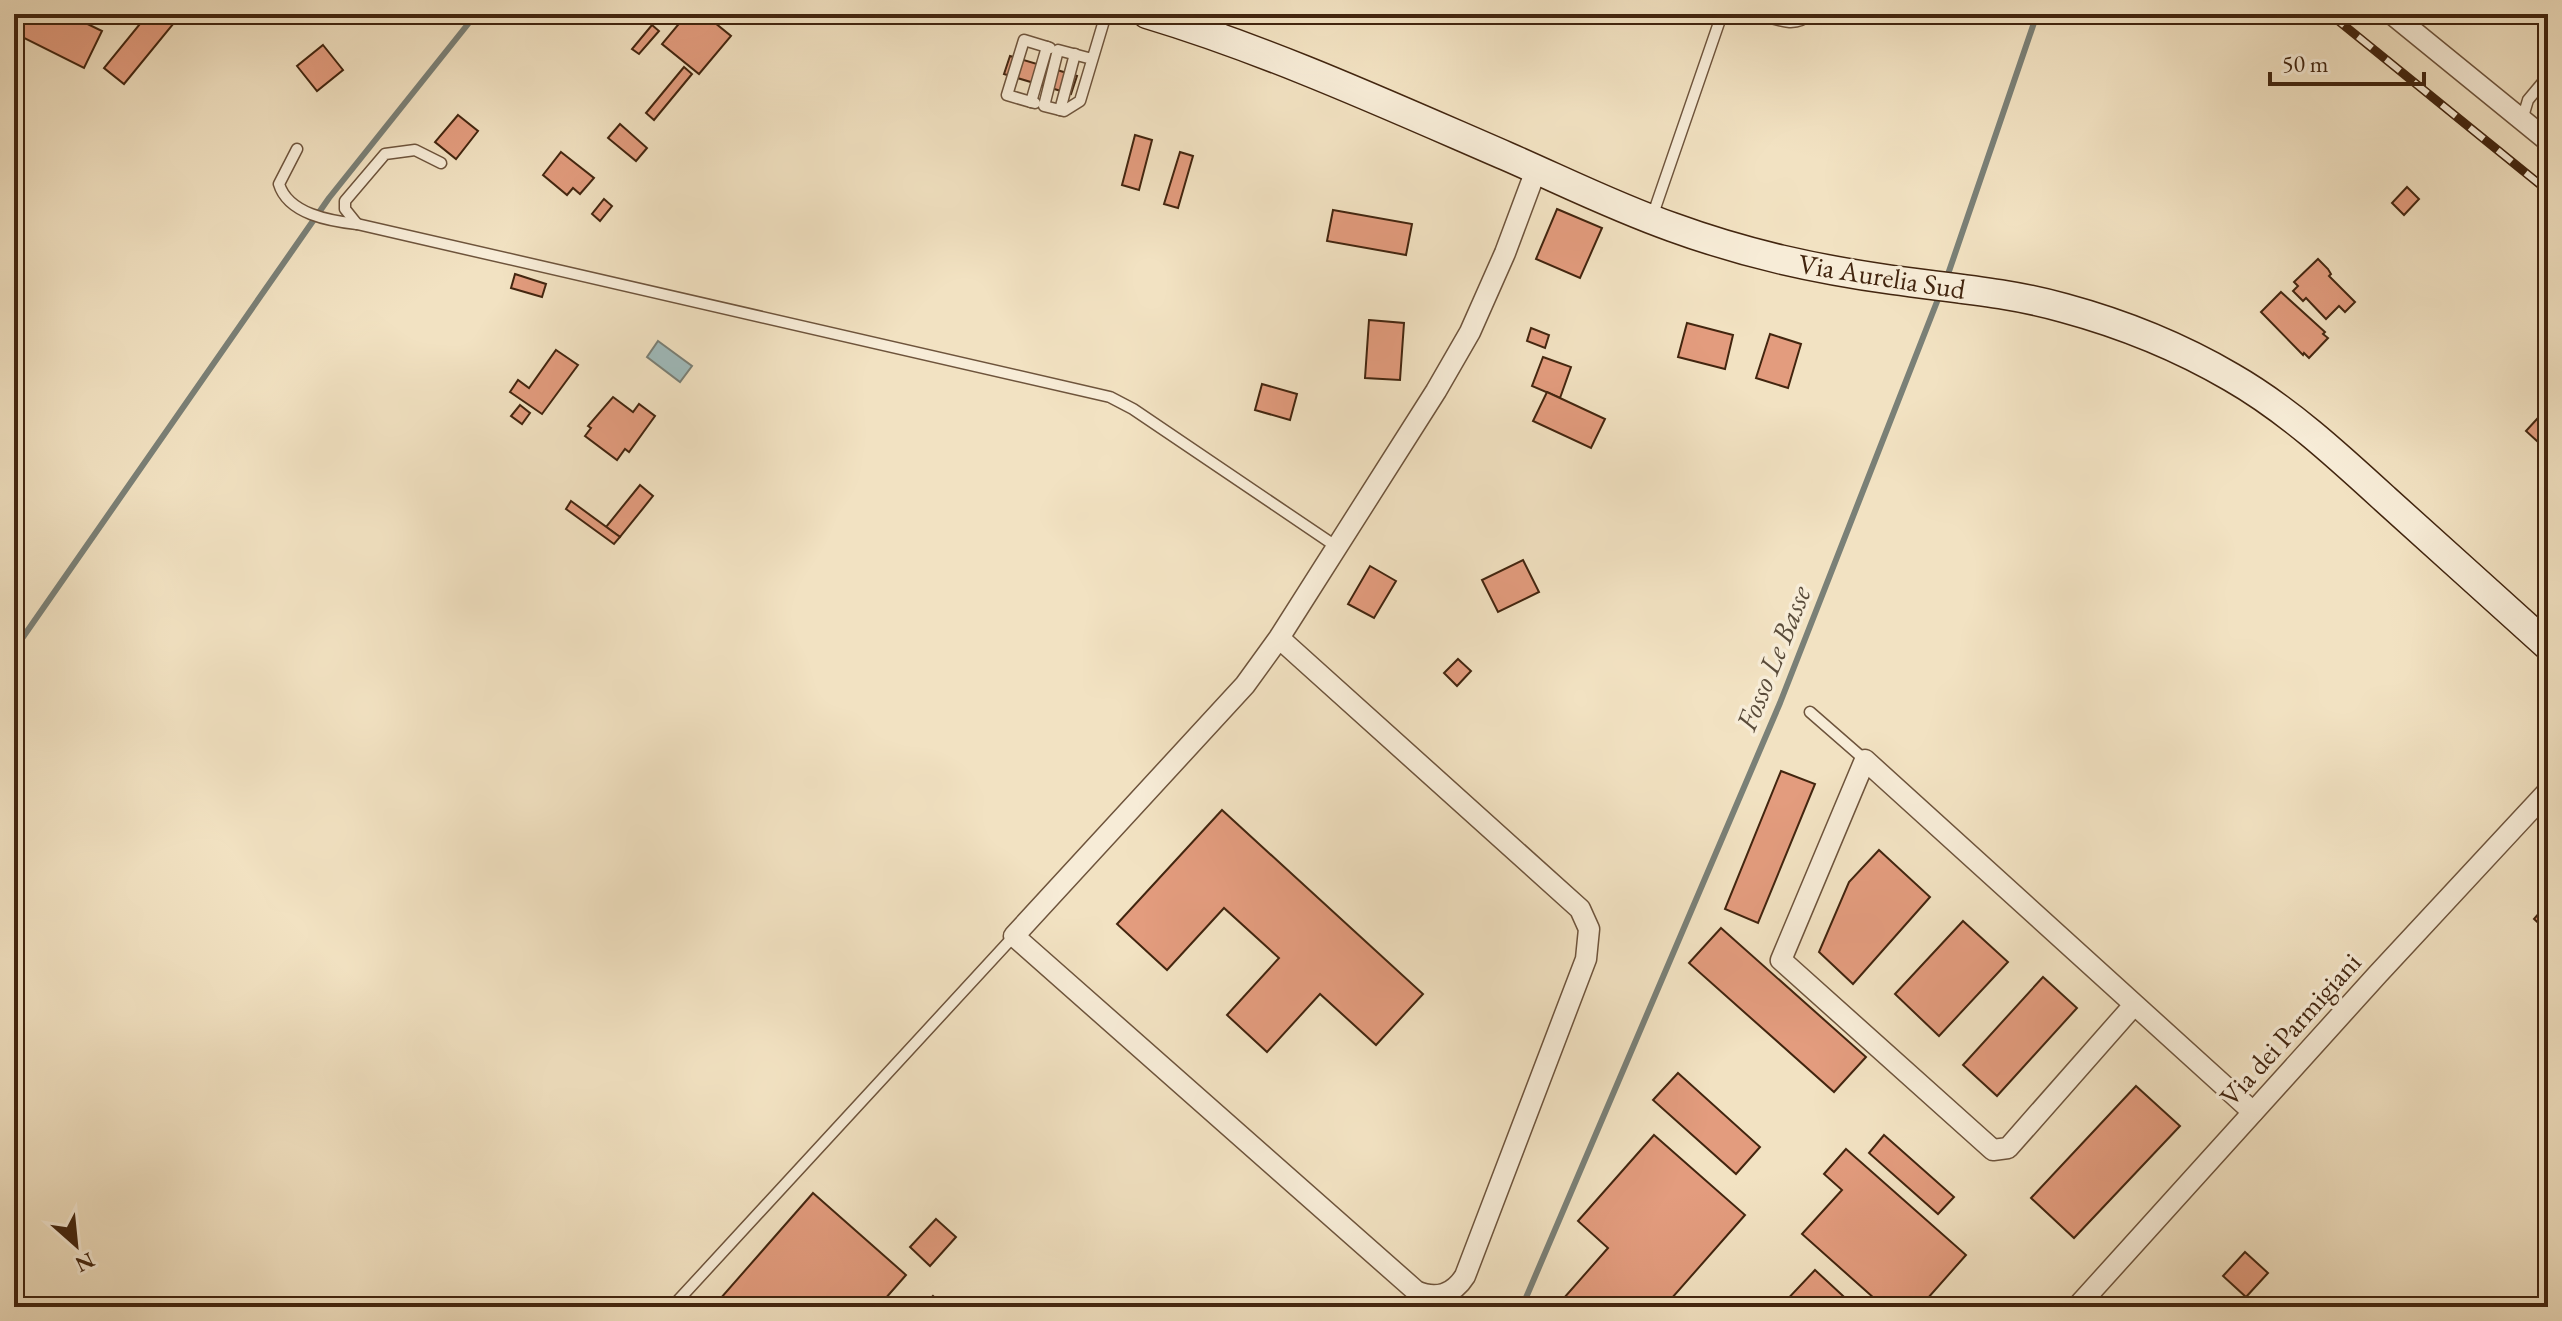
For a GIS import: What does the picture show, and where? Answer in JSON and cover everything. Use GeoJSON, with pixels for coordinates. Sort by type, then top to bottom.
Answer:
{"type":"FeatureCollection","features":[{"type":"Feature","properties":{"kind":"main road","name":"Via Aurelia Sud"},"geometry":{"type":"LineString","coordinates":[[1147,14],[1220,25],[1279,59],[1651,219],[1770,259],[1890,280],[1996,293],[2059,306],[2172,345],[2234,378],[2290,417],[2341,459],[2548,646]]}},
{"type":"Feature","properties":{"kind":"street"},"geometry":{"type":"LineString","coordinates":[[2392,14],[2548,141]]}},
{"type":"Feature","properties":{"kind":"street"},"geometry":{"type":"LineString","coordinates":[[1279,638],[1580,909],[1589,929],[1586,959],[1460,1284],[1445,1295],[1416,1291],[1014,936],[1245,685],[1279,638],[1470,332],[1505,253],[1536,170]]}},
{"type":"Feature","properties":{"kind":"street"},"geometry":{"type":"LineString","coordinates":[[2134,1005],[2008,1148],[1993,1150],[1781,960],[1865,760],[2253,1112]]}},
{"type":"Feature","properties":{"kind":"street","name":"Via dei Parmigiani"},"geometry":{"type":"LineString","coordinates":[[2077,1307],[2548,791]]}},
{"type":"Feature","properties":{"kind":"lane"},"geometry":{"type":"LineString","coordinates":[[1092,59],[1024,40],[1007,95],[1060,110],[1074,107],[1080,101],[1106,14]]}},
{"type":"Feature","properties":{"kind":"lane"},"geometry":{"type":"LineString","coordinates":[[1651,219],[1722,14]]}},
{"type":"Feature","properties":{"kind":"lane"},"geometry":{"type":"LineString","coordinates":[[1759,14],[1790,23],[1799,22],[1810,14]]}},
{"type":"Feature","properties":{"kind":"lane"},"geometry":{"type":"LineString","coordinates":[[1031,102],[1052,48]]}},
{"type":"Feature","properties":{"kind":"lane"},"geometry":{"type":"LineString","coordinates":[[1044,106],[1052,48]]}},
{"type":"Feature","properties":{"kind":"lane"},"geometry":{"type":"LineString","coordinates":[[1060,110],[1075,54]]}},
{"type":"Feature","properties":{"kind":"lane"},"geometry":{"type":"LineString","coordinates":[[2522,120],[2528,100],[2548,76]]}},
{"type":"Feature","properties":{"kind":"lane"},"geometry":{"type":"LineString","coordinates":[[297,149],[279,184],[282,195],[290,203],[323,219],[357,224],[1110,397],[1133,409],[1337,547]]}},
{"type":"Feature","properties":{"kind":"lane"},"geometry":{"type":"LineString","coordinates":[[357,224],[345,209],[345,201],[385,154],[415,150],[441,163]]}},
{"type":"Feature","properties":{"kind":"lane"},"geometry":{"type":"LineString","coordinates":[[1810,712],[1865,760]]}},
{"type":"Feature","properties":{"kind":"lane"},"geometry":{"type":"LineString","coordinates":[[672,1307],[1014,936]]}},
{"type":"Feature","properties":{"kind":"water"},"geometry":{"type":"Polygon","coordinates":[[[658,341],[692,366],[680,382],[647,357],[658,341]]]}},
{"type":"Feature","properties":{"kind":"building"},"geometry":{"type":"Polygon","coordinates":[[[14,14],[67,14],[102,31],[84,68],[14,33],[14,14]]]}},
{"type":"Feature","properties":{"kind":"building"},"geometry":{"type":"Polygon","coordinates":[[[148,14],[163,14],[174,23],[124,84],[104,68],[148,14]]]}},
{"type":"Feature","properties":{"kind":"building"},"geometry":{"type":"Polygon","coordinates":[[[687,14],[693,18],[704,14],[731,36],[699,74],[662,44],[687,14]]]}},
{"type":"Feature","properties":{"kind":"building"},"geometry":{"type":"Polygon","coordinates":[[[652,25],[659,31],[639,54],[632,49],[652,25]]]}},
{"type":"Feature","properties":{"kind":"building"},"geometry":{"type":"Polygon","coordinates":[[[323,45],[343,70],[317,91],[297,66],[323,45]]]}},
{"type":"Feature","properties":{"kind":"building"},"geometry":{"type":"Polygon","coordinates":[[[1010,56],[1077,76],[1071,94],[1004,74],[1010,56]]]}},
{"type":"Feature","properties":{"kind":"building"},"geometry":{"type":"Polygon","coordinates":[[[684,67],[692,74],[654,120],[646,113],[684,67]]]}},
{"type":"Feature","properties":{"kind":"building"},"geometry":{"type":"Polygon","coordinates":[[[458,115],[478,131],[456,159],[435,142],[458,115]]]}},
{"type":"Feature","properties":{"kind":"building"},"geometry":{"type":"Polygon","coordinates":[[[620,124],[647,148],[636,161],[608,138],[620,124]]]}},
{"type":"Feature","properties":{"kind":"building"},"geometry":{"type":"Polygon","coordinates":[[[1135,135],[1152,140],[1139,190],[1122,185],[1135,135]]]}},
{"type":"Feature","properties":{"kind":"building"},"geometry":{"type":"Polygon","coordinates":[[[561,152],[594,178],[580,194],[573,188],[567,195],[543,175],[561,152]]]}},
{"type":"Feature","properties":{"kind":"building"},"geometry":{"type":"Polygon","coordinates":[[[1180,152],[1193,156],[1178,208],[1164,204],[1180,152]]]}},
{"type":"Feature","properties":{"kind":"building"},"geometry":{"type":"Polygon","coordinates":[[[2407,187],[2419,199],[2404,215],[2392,203],[2407,187]]]}},
{"type":"Feature","properties":{"kind":"building"},"geometry":{"type":"Polygon","coordinates":[[[604,199],[612,206],[600,221],[592,214],[604,199]]]}},
{"type":"Feature","properties":{"kind":"building"},"geometry":{"type":"Polygon","coordinates":[[[1557,209],[1602,228],[1580,278],[1536,259],[1557,209]]]}},
{"type":"Feature","properties":{"kind":"building"},"geometry":{"type":"Polygon","coordinates":[[[1333,210],[1412,224],[1406,255],[1327,241],[1333,210]]]}},
{"type":"Feature","properties":{"kind":"building"},"geometry":{"type":"Polygon","coordinates":[[[2318,259],[2328,269],[2329,276],[2355,302],[2345,312],[2339,306],[2326,319],[2306,298],[2303,301],[2293,291],[2298,286],[2294,282],[2318,259]]]}},
{"type":"Feature","properties":{"kind":"building"},"geometry":{"type":"Polygon","coordinates":[[[515,274],[546,284],[542,297],[511,288],[515,274]]]}},
{"type":"Feature","properties":{"kind":"building"},"geometry":{"type":"Polygon","coordinates":[[[2281,292],[2328,338],[2309,358],[2261,312],[2281,292]]]}},
{"type":"Feature","properties":{"kind":"building"},"geometry":{"type":"Polygon","coordinates":[[[1369,320],[1404,323],[1400,380],[1365,378],[1369,320]]]}},
{"type":"Feature","properties":{"kind":"building"},"geometry":{"type":"Polygon","coordinates":[[[1687,323],[1733,335],[1725,369],[1678,357],[1687,323]]]}},
{"type":"Feature","properties":{"kind":"building"},"geometry":{"type":"Polygon","coordinates":[[[1531,328],[1549,335],[1545,348],[1527,341],[1531,328]]]}},
{"type":"Feature","properties":{"kind":"building"},"geometry":{"type":"Polygon","coordinates":[[[1770,334],[1801,344],[1788,388],[1756,378],[1770,334]]]}},
{"type":"Feature","properties":{"kind":"building"},"geometry":{"type":"Polygon","coordinates":[[[556,350],[578,365],[542,414],[510,392],[518,380],[529,388],[556,350]]]}},
{"type":"Feature","properties":{"kind":"building"},"geometry":{"type":"Polygon","coordinates":[[[1543,357],[1571,367],[1560,398],[1532,386],[1543,357]]]}},
{"type":"Feature","properties":{"kind":"building"},"geometry":{"type":"Polygon","coordinates":[[[1262,384],[1297,394],[1290,420],[1255,410],[1262,384]]]}},
{"type":"Feature","properties":{"kind":"building"},"geometry":{"type":"Polygon","coordinates":[[[1547,392],[1605,419],[1591,448],[1533,421],[1547,392]]]}},
{"type":"Feature","properties":{"kind":"building"},"geometry":{"type":"Polygon","coordinates":[[[613,397],[633,412],[639,404],[655,416],[629,452],[625,449],[617,460],[585,436],[591,428],[588,426],[613,397]]]}},
{"type":"Feature","properties":{"kind":"building"},"geometry":{"type":"Polygon","coordinates":[[[520,405],[530,413],[522,424],[511,416],[520,405]]]}},
{"type":"Feature","properties":{"kind":"building"},"geometry":{"type":"Polygon","coordinates":[[[2548,407],[2548,451],[2526,431],[2548,407]]]}},
{"type":"Feature","properties":{"kind":"building"},"geometry":{"type":"Polygon","coordinates":[[[640,485],[653,496],[620,537],[606,527],[640,485]]]}},
{"type":"Feature","properties":{"kind":"building"},"geometry":{"type":"Polygon","coordinates":[[[571,501],[620,537],[614,544],[566,509],[571,501]]]}},
{"type":"Feature","properties":{"kind":"building"},"geometry":{"type":"Polygon","coordinates":[[[1523,560],[1539,592],[1498,612],[1482,580],[1523,560]]]}},
{"type":"Feature","properties":{"kind":"building"},"geometry":{"type":"Polygon","coordinates":[[[1370,566],[1396,581],[1374,618],[1348,604],[1370,566]]]}},
{"type":"Feature","properties":{"kind":"building"},"geometry":{"type":"Polygon","coordinates":[[[1458,659],[1471,671],[1457,686],[1444,673],[1458,659]]]}},
{"type":"Feature","properties":{"kind":"building"},"geometry":{"type":"Polygon","coordinates":[[[1781,771],[1815,784],[1758,923],[1725,909],[1781,771]]]}},
{"type":"Feature","properties":{"kind":"building"},"geometry":{"type":"Polygon","coordinates":[[[1222,810],[1423,994],[1376,1045],[1320,994],[1267,1052],[1227,1015],[1279,958],[1224,908],[1167,970],[1117,924],[1222,810]]]}},
{"type":"Feature","properties":{"kind":"building"},"geometry":{"type":"Polygon","coordinates":[[[1879,850],[1930,897],[1853,984],[1819,952],[1849,882],[1879,850]]]}},
{"type":"Feature","properties":{"kind":"building"},"geometry":{"type":"Polygon","coordinates":[[[2546,905],[2548,907],[2548,932],[2534,919],[2546,905]]]}},
{"type":"Feature","properties":{"kind":"building"},"geometry":{"type":"Polygon","coordinates":[[[1963,921],[2008,962],[1939,1036],[1895,994],[1963,921]]]}},
{"type":"Feature","properties":{"kind":"building"},"geometry":{"type":"Polygon","coordinates":[[[1721,928],[1866,1057],[1834,1092],[1689,963],[1721,928]]]}},
{"type":"Feature","properties":{"kind":"building"},"geometry":{"type":"Polygon","coordinates":[[[2043,977],[2077,1008],[1997,1096],[1963,1065],[2043,977]]]}},
{"type":"Feature","properties":{"kind":"building"},"geometry":{"type":"Polygon","coordinates":[[[1678,1073],[1760,1147],[1736,1174],[1653,1100],[1678,1073]]]}},
{"type":"Feature","properties":{"kind":"building"},"geometry":{"type":"Polygon","coordinates":[[[2136,1086],[2180,1126],[2074,1238],[2031,1198],[2136,1086]]]}},
{"type":"Feature","properties":{"kind":"building"},"geometry":{"type":"Polygon","coordinates":[[[1654,1135],[1745,1215],[1664,1307],[1556,1307],[1608,1248],[1578,1221],[1654,1135]]]}},
{"type":"Feature","properties":{"kind":"building"},"geometry":{"type":"Polygon","coordinates":[[[1884,1135],[1954,1197],[1938,1214],[1869,1153],[1884,1135]]]}},
{"type":"Feature","properties":{"kind":"building"},"geometry":{"type":"Polygon","coordinates":[[[1846,1149],[1966,1255],[1920,1307],[1884,1307],[1802,1234],[1842,1190],[1824,1174],[1846,1149]]]}},
{"type":"Feature","properties":{"kind":"building"},"geometry":{"type":"Polygon","coordinates":[[[813,1193],[906,1275],[878,1307],[713,1307],[813,1193]]]}},
{"type":"Feature","properties":{"kind":"building"},"geometry":{"type":"Polygon","coordinates":[[[936,1219],[956,1237],[930,1266],[910,1247],[936,1219]]]}},
{"type":"Feature","properties":{"kind":"building"},"geometry":{"type":"Polygon","coordinates":[[[2245,1252],[2268,1273],[2246,1297],[2223,1276],[2245,1252]]]}},
{"type":"Feature","properties":{"kind":"building"},"geometry":{"type":"Polygon","coordinates":[[[1815,1270],[1855,1307],[1780,1307],[1815,1270]]]}},
{"type":"Feature","properties":{"kind":"building"},"geometry":{"type":"Polygon","coordinates":[[[933,1296],[945,1307],[922,1307],[933,1296]]]}},
{"type":"Feature","properties":{"kind":"waterway"},"geometry":{"type":"LineString","coordinates":[[14,650],[329,198],[476,14]]}},
{"type":"Feature","properties":{"kind":"waterway","name":"Fosso Le Basse"},"geometry":{"type":"LineString","coordinates":[[1946,280],[2037,14]]}},
{"type":"Feature","properties":{"kind":"waterway","name":"Fosso Le Basse"},"geometry":{"type":"LineString","coordinates":[[1522,1307],[1780,703],[1940,294]]}},
{"type":"Feature","properties":{"kind":"railway"},"geometry":{"type":"LineString","coordinates":[[2330,14],[2548,191]]}}]}
